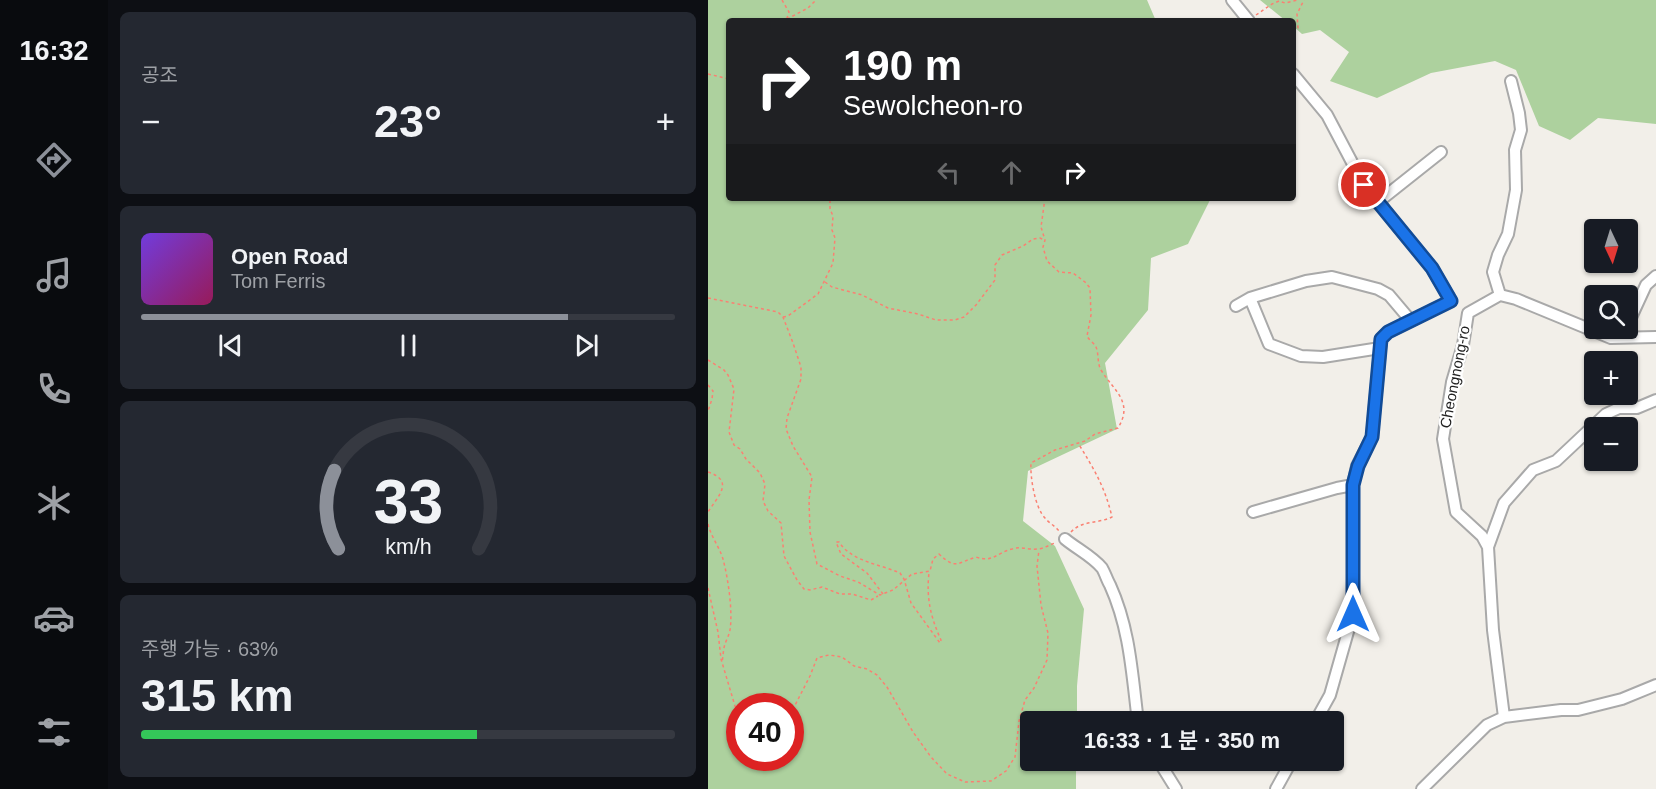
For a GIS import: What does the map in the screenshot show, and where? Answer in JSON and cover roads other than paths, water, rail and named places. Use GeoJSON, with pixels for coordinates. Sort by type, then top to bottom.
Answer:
{"type":"FeatureCollection","features":[{"type":"Feature","properties":{"kind":"street"},"geometry":{"type":"LineString","coordinates":[[1232,0],[1247,18]]}},
{"type":"Feature","properties":{"kind":"street"},"geometry":{"type":"LineString","coordinates":[[1296,78],[1327,115],[1364,185],[1432,268],[1451,301],[1468,313]]}},
{"type":"Feature","properties":{"kind":"street"},"geometry":{"type":"LineString","coordinates":[[1511,81],[1521,130],[1515,150],[1516,190],[1508,234],[1493,272],[1500,295],[1516,299],[1584,327]]}},
{"type":"Feature","properties":{"kind":"street"},"geometry":{"type":"LineString","coordinates":[[1378,202],[1441,152]]}},
{"type":"Feature","properties":{"kind":"street"},"geometry":{"type":"LineString","coordinates":[[1236,306],[1250,298],[1306,281],[1332,276],[1378,289],[1389,295],[1411,321]]}},
{"type":"Feature","properties":{"kind":"street"},"geometry":{"type":"LineString","coordinates":[[1638,302],[1646,285],[1656,276]]}},
{"type":"Feature","properties":{"kind":"street","name":"Cheongnong-ro"},"geometry":{"type":"LineString","coordinates":[[1488,547],[1482,536],[1456,512],[1443,439],[1452,382],[1463,345],[1468,313],[1500,295]]}},
{"type":"Feature","properties":{"kind":"street"},"geometry":{"type":"LineString","coordinates":[[1250,298],[1269,344],[1300,356],[1323,357],[1380,348]]}},
{"type":"Feature","properties":{"kind":"street"},"geometry":{"type":"LineString","coordinates":[[1321,711],[1330,695],[1353,614],[1353,485],[1358,466],[1372,437],[1381,339],[1388,332],[1451,301]]}},
{"type":"Feature","properties":{"kind":"street"},"geometry":{"type":"LineString","coordinates":[[1638,337],[1656,337]]}},
{"type":"Feature","properties":{"kind":"street"},"geometry":{"type":"LineString","coordinates":[[1504,717],[1493,630],[1488,547],[1504,503],[1533,470],[1556,461],[1606,414],[1619,408],[1637,408],[1656,400]]}},
{"type":"Feature","properties":{"kind":"street"},"geometry":{"type":"LineString","coordinates":[[1253,512],[1353,485]]}},
{"type":"Feature","properties":{"kind":"street"},"geometry":{"type":"LineString","coordinates":[[1065,539],[1102,569],[1114,594],[1127,640],[1137,711]]}},
{"type":"Feature","properties":{"kind":"street"},"geometry":{"type":"LineString","coordinates":[[1422,789],[1486,725],[1504,717],[1578,710],[1622,699],[1656,685]]}},
{"type":"Feature","properties":{"kind":"street"},"geometry":{"type":"LineString","coordinates":[[1165,771],[1176,789]]}},
{"type":"Feature","properties":{"kind":"street"},"geometry":{"type":"LineString","coordinates":[[1276,789],[1286,771]]}}]}
